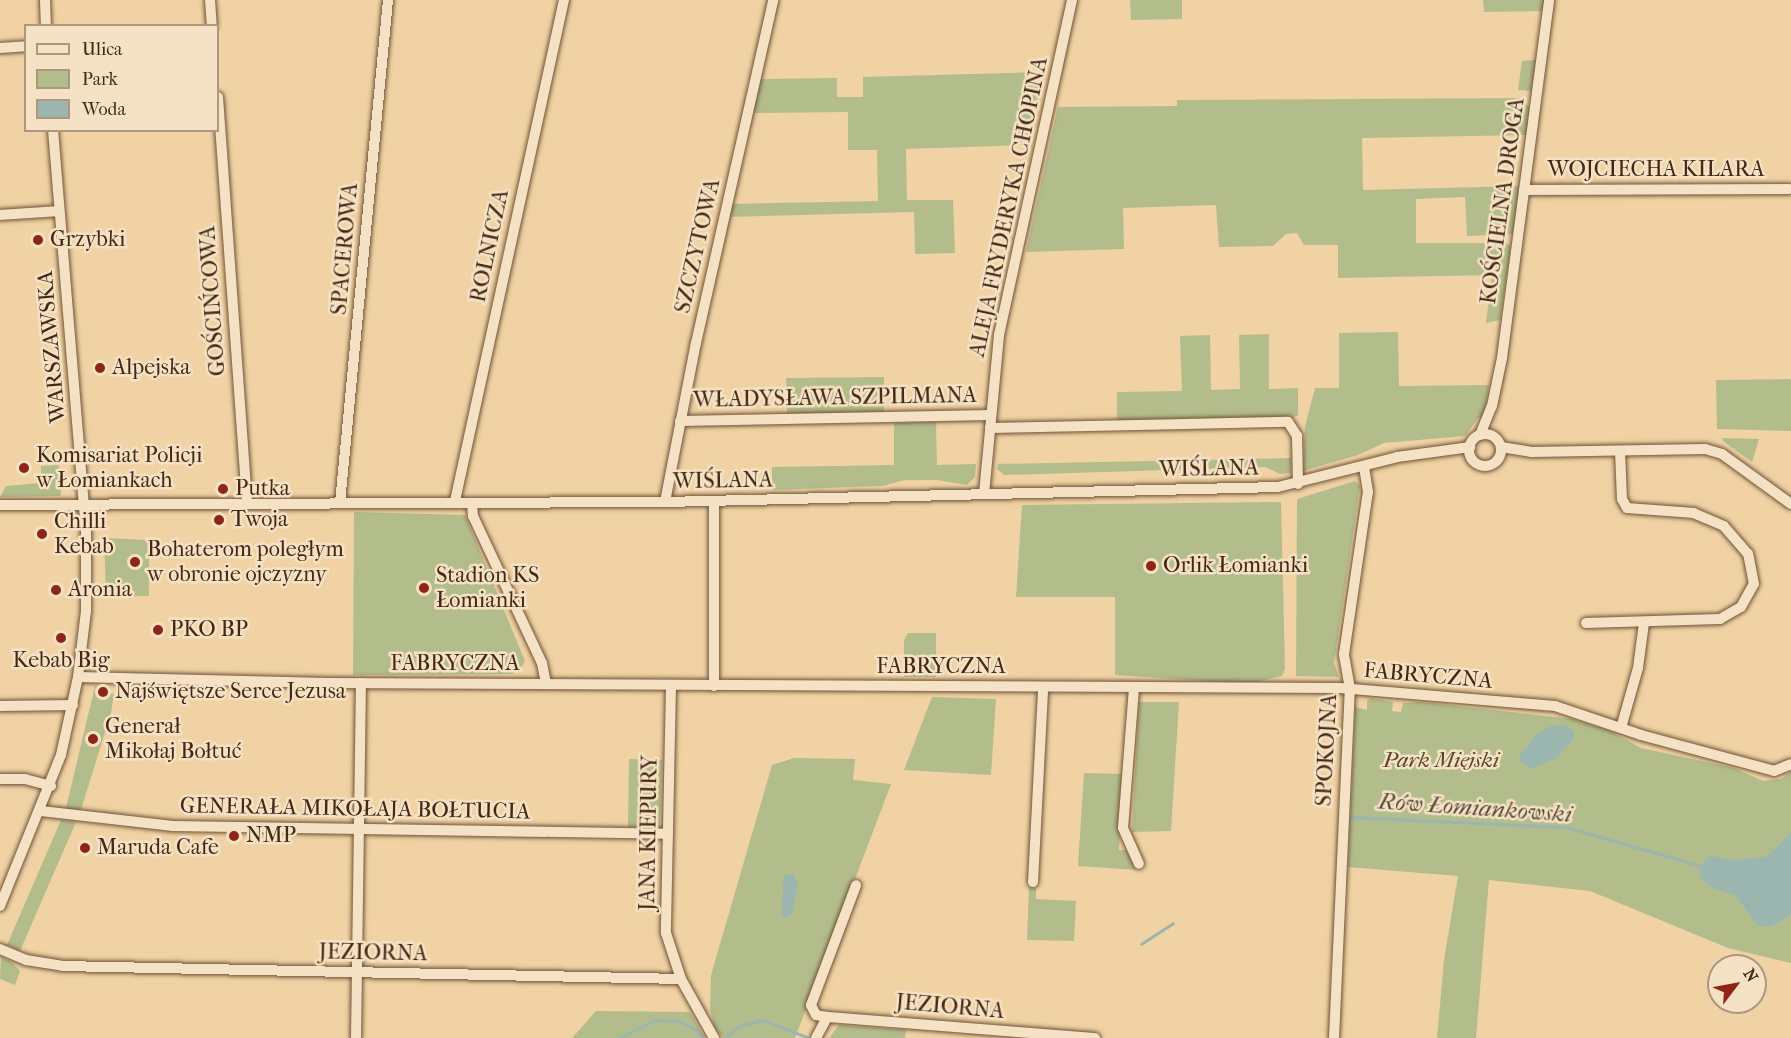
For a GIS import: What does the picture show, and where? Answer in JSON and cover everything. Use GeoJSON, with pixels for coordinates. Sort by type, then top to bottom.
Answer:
{"type":"FeatureCollection","features":[{"type":"Feature","properties":{"kind":"street"},"geometry":{"type":"LineString","coordinates":[[45,0],[46,24]]}},
{"type":"Feature","properties":{"kind":"street"},"geometry":{"type":"LineString","coordinates":[[210,0],[212,24]]}},
{"type":"Feature","properties":{"kind":"street","name":"SPACEROWA"},"geometry":{"type":"LineString","coordinates":[[340,502],[388,0]]}},
{"type":"Feature","properties":{"kind":"street","name":"ROLNICZA"},"geometry":{"type":"LineString","coordinates":[[455,501],[564,0]]}},
{"type":"Feature","properties":{"kind":"street","name":"SZCZYTOWA"},"geometry":{"type":"LineString","coordinates":[[664,502],[773,0]]}},
{"type":"Feature","properties":{"kind":"street","name":"ALEJA FRYDERYKA CHOPINA"},"geometry":{"type":"LineString","coordinates":[[984,494],[999,335],[1072,0]]}},
{"type":"Feature","properties":{"kind":"street","name":"KOŚCIELNA DROGA"},"geometry":{"type":"LineString","coordinates":[[1470,452],[1492,406],[1550,0]]}},
{"type":"Feature","properties":{"kind":"street"},"geometry":{"type":"LineString","coordinates":[[0,48],[24,46]]}},
{"type":"Feature","properties":{"kind":"street","name":"GOŚCIŃCOWA"},"geometry":{"type":"LineString","coordinates":[[219,111],[247,503]]}},
{"type":"Feature","properties":{"kind":"street","name":"WARSZAWSKA"},"geometry":{"type":"LineString","coordinates":[[0,906],[51,786],[73,705],[86,611],[84,504],[53,132]]}},
{"type":"Feature","properties":{"kind":"street","name":"WOJCIECHA KILARA"},"geometry":{"type":"LineString","coordinates":[[1524,190],[1789,189]]}},
{"type":"Feature","properties":{"kind":"street"},"geometry":{"type":"LineString","coordinates":[[0,215],[59,211]]}},
{"type":"Feature","properties":{"kind":"street","name":"KOŚCIELNA DROGA"},"geometry":{"type":"LineString","coordinates":[[1492,406],[1498,448]]}},
{"type":"Feature","properties":{"kind":"street","name":"WŁADYSŁAWA SZPILMANA"},"geometry":{"type":"LineString","coordinates":[[680,421],[991,415]]}},
{"type":"Feature","properties":{"kind":"street","name":"WŁADYSŁAWA SZPILMANA"},"geometry":{"type":"LineString","coordinates":[[990,428],[1288,422],[1297,436],[1298,484]]}},
{"type":"Feature","properties":{"kind":"street"},"geometry":{"type":"LineString","coordinates":[[1480,435],[1498,448],[1531,452],[1705,449],[1722,454],[1791,504]]}},
{"type":"Feature","properties":{"kind":"street","name":"WIŚLANA"},"geometry":{"type":"LineString","coordinates":[[0,505],[455,501],[472,503],[664,502],[1298,484],[1397,457],[1470,452],[1484,466],[1498,448]]}},
{"type":"Feature","properties":{"kind":"street"},"geometry":{"type":"LineString","coordinates":[[1586,623],[1711,620],[1731,615],[1749,597],[1754,567],[1739,541],[1710,519],[1677,510],[1627,508],[1622,499],[1620,451]]}},
{"type":"Feature","properties":{"kind":"street","name":"SPOKOJNA"},"geometry":{"type":"LineString","coordinates":[[1334,1038],[1350,689],[1344,654],[1368,492],[1364,467]]}},
{"type":"Feature","properties":{"kind":"street"},"geometry":{"type":"LineString","coordinates":[[714,501],[714,686]]}},
{"type":"Feature","properties":{"kind":"street"},"geometry":{"type":"LineString","coordinates":[[472,503],[473,516],[542,663],[546,684]]}},
{"type":"Feature","properties":{"kind":"street"},"geometry":{"type":"LineString","coordinates":[[1622,728],[1638,668],[1644,623]]}},
{"type":"Feature","properties":{"kind":"street","name":"FABRYCZNA"},"geometry":{"type":"LineString","coordinates":[[78,677],[671,686],[1350,689],[1555,706],[1622,728],[1774,771],[1791,764]]}},
{"type":"Feature","properties":{"kind":"street"},"geometry":{"type":"LineString","coordinates":[[356,1038],[355,972],[361,683]]}},
{"type":"Feature","properties":{"kind":"street","name":"JANA KIEPURY"},"geometry":{"type":"LineString","coordinates":[[671,686],[666,933],[681,979]]}},
{"type":"Feature","properties":{"kind":"street"},"geometry":{"type":"LineString","coordinates":[[1033,882],[1043,687]]}},
{"type":"Feature","properties":{"kind":"street"},"geometry":{"type":"LineString","coordinates":[[1134,688],[1124,828],[1139,864]]}},
{"type":"Feature","properties":{"kind":"street"},"geometry":{"type":"LineString","coordinates":[[0,706],[73,705]]}},
{"type":"Feature","properties":{"kind":"street"},"geometry":{"type":"LineString","coordinates":[[0,779],[25,779],[51,786]]}},
{"type":"Feature","properties":{"kind":"street","name":"GENERAŁA MIKOŁAJA BOŁTUCIA"},"geometry":{"type":"LineString","coordinates":[[41,811],[82,818],[173,826],[669,834]]}},
{"type":"Feature","properties":{"kind":"street"},"geometry":{"type":"LineString","coordinates":[[816,1038],[827,1017],[816,1015],[811,1005],[856,885]]}},
{"type":"Feature","properties":{"kind":"street","name":"JEZIORNA"},"geometry":{"type":"LineString","coordinates":[[0,950],[26,960],[62,966],[681,979]]}},
{"type":"Feature","properties":{"kind":"street"},"geometry":{"type":"LineString","coordinates":[[681,979],[714,1038]]}},
{"type":"Feature","properties":{"kind":"street","name":"JEZIORNA"},"geometry":{"type":"LineString","coordinates":[[827,1017],[1095,1038]]}},
{"type":"Feature","properties":{"kind":"green space"},"geometry":{"type":"Polygon","coordinates":[[[1130,0],[1182,0],[1182,19],[1131,20],[1130,0]]]}},
{"type":"Feature","properties":{"kind":"green space"},"geometry":{"type":"Polygon","coordinates":[[[1483,0],[1544,0],[1543,11],[1484,12],[1483,0]]]}},
{"type":"Feature","properties":{"kind":"green space"},"geometry":{"type":"Polygon","coordinates":[[[1536,60],[1531,91],[1518,90],[1522,61],[1536,60]]]}},
{"type":"Feature","properties":{"kind":"green space"},"geometry":{"type":"Polygon","coordinates":[[[1044,72],[1027,145],[906,149],[907,200],[953,200],[955,253],[915,254],[914,212],[728,217],[730,204],[878,201],[877,150],[848,150],[848,112],[751,113],[760,79],[837,78],[837,97],[863,97],[863,77],[1044,72]]]}},
{"type":"Feature","properties":{"kind":"green space"},"geometry":{"type":"Polygon","coordinates":[[[1519,98],[1530,108],[1527,135],[1362,138],[1363,190],[1521,186],[1514,234],[1467,236],[1465,197],[1416,199],[1416,243],[1506,243],[1511,246],[1500,320],[1486,323],[1492,275],[1338,278],[1338,245],[1304,245],[1297,233],[1286,234],[1273,246],[1219,247],[1216,205],[1123,208],[1124,249],[1026,252],[1058,107],[1177,106],[1177,100],[1519,98]]]}},
{"type":"Feature","properties":{"kind":"green space"},"geometry":{"type":"Polygon","coordinates":[[[1398,332],[1399,386],[1489,385],[1484,417],[1478,418],[1465,436],[1384,443],[1358,455],[1303,471],[1305,426],[1315,388],[1339,388],[1339,333],[1398,332]]]}},
{"type":"Feature","properties":{"kind":"green space"},"geometry":{"type":"Polygon","coordinates":[[[1269,334],[1269,389],[1298,388],[1298,415],[1290,419],[1117,422],[1117,392],[1182,391],[1180,336],[1210,335],[1211,390],[1240,389],[1239,335],[1269,334]]]}},
{"type":"Feature","properties":{"kind":"green space"},"geometry":{"type":"Polygon","coordinates":[[[884,377],[884,412],[787,414],[786,378],[884,377]]]}},
{"type":"Feature","properties":{"kind":"green space"},"geometry":{"type":"Polygon","coordinates":[[[1791,379],[1791,431],[1717,429],[1716,380],[1791,379]]]}},
{"type":"Feature","properties":{"kind":"green space"},"geometry":{"type":"Polygon","coordinates":[[[936,422],[937,465],[976,464],[975,477],[967,485],[937,480],[905,480],[882,486],[772,490],[772,467],[894,465],[894,423],[936,422]]]}},
{"type":"Feature","properties":{"kind":"green space"},"geometry":{"type":"Polygon","coordinates":[[[1722,438],[1759,439],[1752,462],[1723,441],[1722,438]]]}},
{"type":"Feature","properties":{"kind":"green space"},"geometry":{"type":"Polygon","coordinates":[[[1291,458],[1291,473],[1280,474],[1265,467],[1004,475],[997,469],[998,464],[1291,458]]]}},
{"type":"Feature","properties":{"kind":"green space"},"geometry":{"type":"Polygon","coordinates":[[[59,465],[61,496],[0,497],[6,486],[41,483],[41,466],[59,465]]]}},
{"type":"Feature","properties":{"kind":"green space"},"geometry":{"type":"Polygon","coordinates":[[[1355,481],[1360,486],[1334,663],[1339,677],[1296,676],[1297,499],[1355,481]]]}},
{"type":"Feature","properties":{"kind":"green space","name":"Orlik Łomianki"},"geometry":{"type":"Polygon","coordinates":[[[1281,502],[1285,669],[1282,676],[1247,684],[1115,675],[1115,597],[1016,597],[1022,505],[1281,502]]]}},
{"type":"Feature","properties":{"kind":"green space","name":"Stadion KS Łomianki"},"geometry":{"type":"Polygon","coordinates":[[[354,512],[465,515],[525,661],[522,666],[512,674],[353,675],[354,512]]]}},
{"type":"Feature","properties":{"kind":"green space"},"geometry":{"type":"Polygon","coordinates":[[[104,538],[149,540],[149,596],[106,596],[104,538]]]}},
{"type":"Feature","properties":{"kind":"green space"},"geometry":{"type":"Polygon","coordinates":[[[908,633],[936,633],[936,677],[904,677],[904,640],[908,633]]]}},
{"type":"Feature","properties":{"kind":"green space"},"geometry":{"type":"Polygon","coordinates":[[[95,686],[109,687],[108,693],[114,694],[111,713],[80,813],[65,812],[95,686]]]}},
{"type":"Feature","properties":{"kind":"green space"},"geometry":{"type":"Polygon","coordinates":[[[932,697],[996,699],[991,775],[904,770],[932,697]]]}},
{"type":"Feature","properties":{"kind":"green space","name":"Park Miejski"},"geometry":{"type":"Polygon","coordinates":[[[1371,698],[1393,702],[1392,711],[1401,712],[1403,703],[1421,702],[1573,719],[1610,731],[1641,748],[1734,768],[1763,781],[1781,779],[1791,772],[1791,963],[1767,957],[1767,954],[1753,954],[1728,948],[1590,891],[1489,880],[1476,1038],[1437,1038],[1444,960],[1458,876],[1348,867],[1355,707],[1367,710],[1367,701],[1371,698]]]}},
{"type":"Feature","properties":{"kind":"green space"},"geometry":{"type":"Polygon","coordinates":[[[1139,702],[1179,702],[1171,831],[1132,832],[1139,702]]]}},
{"type":"Feature","properties":{"kind":"green space"},"geometry":{"type":"Polygon","coordinates":[[[794,758],[855,759],[853,780],[891,784],[795,1038],[723,1038],[714,1026],[710,1009],[711,975],[772,765],[794,758]]]}},
{"type":"Feature","properties":{"kind":"green space"},"geometry":{"type":"Polygon","coordinates":[[[629,759],[662,760],[660,827],[628,827],[629,759]]]}},
{"type":"Feature","properties":{"kind":"green space"},"geometry":{"type":"Polygon","coordinates":[[[1084,773],[1123,774],[1119,850],[1126,850],[1136,870],[1078,866],[1084,773]]]}},
{"type":"Feature","properties":{"kind":"green space"},"geometry":{"type":"Polygon","coordinates":[[[61,820],[76,822],[20,951],[7,945],[61,820]]]}},
{"type":"Feature","properties":{"kind":"green space"},"geometry":{"type":"Polygon","coordinates":[[[1029,887],[1036,888],[1036,899],[1076,901],[1074,941],[1027,940],[1029,887]]]}},
{"type":"Feature","properties":{"kind":"green space"},"geometry":{"type":"Polygon","coordinates":[[[1,957],[12,962],[20,971],[15,985],[0,979],[1,957]]]}},
{"type":"Feature","properties":{"kind":"green space"},"geometry":{"type":"Polygon","coordinates":[[[596,1011],[690,1012],[705,1038],[572,1038],[596,1011]]]}},
{"type":"Feature","properties":{"kind":"green space"},"geometry":{"type":"Polygon","coordinates":[[[839,1025],[906,1030],[905,1038],[829,1038],[839,1025]]]}},
{"type":"Feature","properties":{"kind":"water"},"geometry":{"type":"Polygon","coordinates":[[[1566,725],[1574,732],[1574,738],[1555,759],[1531,769],[1519,761],[1520,755],[1537,734],[1551,726],[1566,725]]]}},
{"type":"Feature","properties":{"kind":"water"},"geometry":{"type":"Polygon","coordinates":[[[1791,833],[1791,914],[1781,922],[1768,927],[1757,925],[1735,895],[1712,888],[1701,879],[1699,866],[1711,856],[1735,860],[1766,857],[1791,833]]]}},
{"type":"Feature","properties":{"kind":"water"},"geometry":{"type":"Polygon","coordinates":[[[793,873],[798,883],[792,915],[785,918],[781,915],[784,876],[793,873]]]}},
{"type":"Feature","properties":{"kind":"waterway","name":"Rów Łomiankowski"},"geometry":{"type":"LineString","coordinates":[[1351,817],[1566,827],[1701,866]]}},
{"type":"Feature","properties":{"kind":"waterway","name":"Rów Łomiankowski"},"geometry":{"type":"LineString","coordinates":[[1141,944],[1173,923]]}},
{"type":"Feature","properties":{"kind":"waterway","name":"Rów Łomiankowski"},"geometry":{"type":"LineString","coordinates":[[619,1038],[655,1020],[679,1021],[697,1030],[703,1038]]}},
{"type":"Feature","properties":{"kind":"waterway","name":"Rów Łomiankowski"},"geometry":{"type":"LineString","coordinates":[[725,1038],[740,1026],[763,1020],[809,1038]]}},
{"type":"Feature","properties":{"kind":"place","name":"Grzybki"},"geometry":{"type":"Point","coordinates":[38,240]}},
{"type":"Feature","properties":{"kind":"place","name":"Alpejska"},"geometry":{"type":"Point","coordinates":[100,368]}},
{"type":"Feature","properties":{"kind":"place","name":"Komisariat Policji w Łomiankach"},"geometry":{"type":"Point","coordinates":[24,468]}},
{"type":"Feature","properties":{"kind":"place","name":"Putka"},"geometry":{"type":"Point","coordinates":[223,489]}},
{"type":"Feature","properties":{"kind":"place","name":"Twoja"},"geometry":{"type":"Point","coordinates":[219,520]}},
{"type":"Feature","properties":{"kind":"place","name":"Chilli Kebab"},"geometry":{"type":"Point","coordinates":[42,534]}},
{"type":"Feature","properties":{"kind":"place","name":"Bohaterom poległym w obronie ojczyzny"},"geometry":{"type":"Point","coordinates":[135,562]}},
{"type":"Feature","properties":{"kind":"place","name":"Orlik Łomianki"},"geometry":{"type":"Point","coordinates":[1151,566]}},
{"type":"Feature","properties":{"kind":"place","name":"Stadion KS Łomianki"},"geometry":{"type":"Point","coordinates":[424,588]}},
{"type":"Feature","properties":{"kind":"place","name":"Aronia"},"geometry":{"type":"Point","coordinates":[56,590]}},
{"type":"Feature","properties":{"kind":"place","name":"PKO BP"},"geometry":{"type":"Point","coordinates":[158,630]}},
{"type":"Feature","properties":{"kind":"place","name":"Kebab Big"},"geometry":{"type":"Point","coordinates":[61,638]}},
{"type":"Feature","properties":{"kind":"place","name":"Najświętsze Serce Jezusa"},"geometry":{"type":"Point","coordinates":[103,692]}},
{"type":"Feature","properties":{"kind":"place","name":"Generał Mikołaj Bołtuć"},"geometry":{"type":"Point","coordinates":[93,739]}},
{"type":"Feature","properties":{"kind":"place","name":"NMP"},"geometry":{"type":"Point","coordinates":[234,836]}},
{"type":"Feature","properties":{"kind":"place","name":"Maruda Cafe"},"geometry":{"type":"Point","coordinates":[85,848]}}]}
